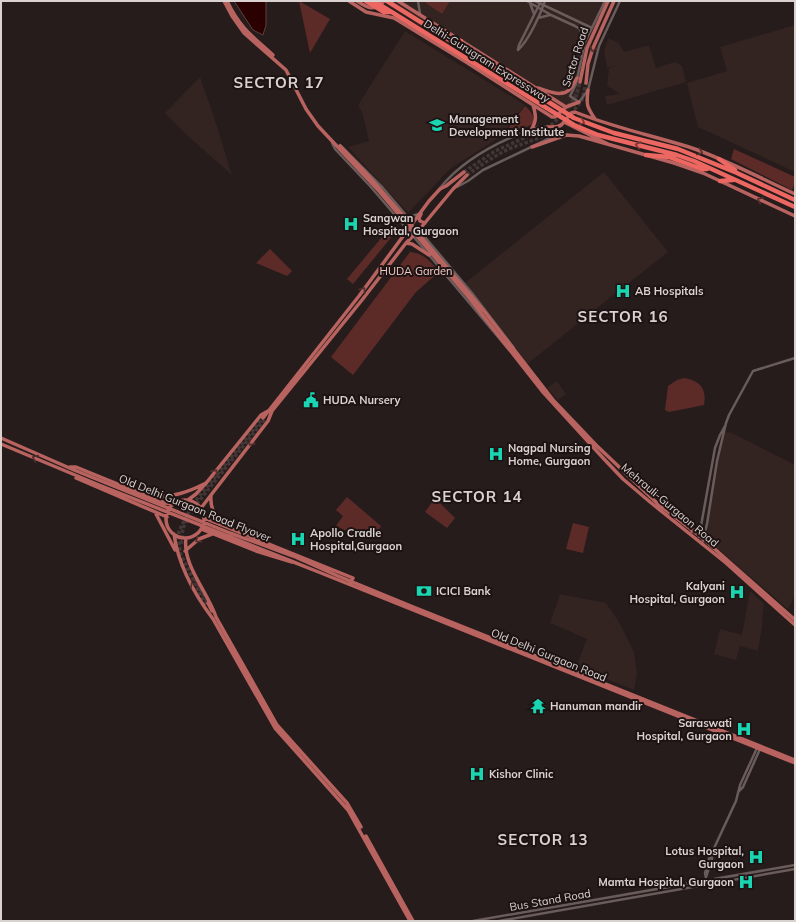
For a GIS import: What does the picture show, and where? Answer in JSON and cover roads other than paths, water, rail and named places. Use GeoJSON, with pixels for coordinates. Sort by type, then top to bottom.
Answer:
{"type":"FeatureCollection","features":[{"type":"Feature","properties":{"kind":"highway"},"geometry":{"type":"LineString","coordinates":[[366,1],[384,12],[392,12]]}},
{"type":"Feature","properties":{"kind":"highway","name":"Delhi-Gurugram Expressway"},"geometry":{"type":"LineString","coordinates":[[374,1],[574,125],[598,135],[676,155],[795,207]]}},
{"type":"Feature","properties":{"kind":"highway","name":"Delhi-Gurugram Expressway"},"geometry":{"type":"LineString","coordinates":[[386,1],[574,118],[614,134],[678,149],[738,173],[795,200]]}},
{"type":"Feature","properties":{"kind":"highway"},"geometry":{"type":"LineString","coordinates":[[414,26],[433,42]]}},
{"type":"Feature","properties":{"kind":"highway"},"geometry":{"type":"LineString","coordinates":[[452,42],[461,41]]}},
{"type":"Feature","properties":{"kind":"highway"},"geometry":{"type":"LineString","coordinates":[[646,155],[666,156],[702,169],[710,170]]}},
{"type":"Feature","properties":{"kind":"highway"},"geometry":{"type":"LineString","coordinates":[[718,159],[735,169],[738,173]]}},
{"type":"Feature","properties":{"kind":"highway"},"geometry":{"type":"LineString","coordinates":[[720,181],[735,180]]}},
{"type":"Feature","properties":{"kind":"main road"},"geometry":{"type":"LineString","coordinates":[[224,1],[244,33],[286,70],[306,109],[318,126],[344,153]]}},
{"type":"Feature","properties":{"kind":"main road"},"geometry":{"type":"LineString","coordinates":[[227,1],[247,32],[286,68],[292,76],[308,108],[327,134],[338,144],[344,153]]}},
{"type":"Feature","properties":{"kind":"main road"},"geometry":{"type":"LineString","coordinates":[[349,1],[366,12],[394,18],[553,118],[555,118],[566,107],[579,102]]}},
{"type":"Feature","properties":{"kind":"main road"},"geometry":{"type":"LineString","coordinates":[[357,1],[368,8],[374,8],[379,7],[386,1]]}},
{"type":"Feature","properties":{"kind":"main road"},"geometry":{"type":"LineString","coordinates":[[398,1],[566,107]]}},
{"type":"Feature","properties":{"kind":"main road"},"geometry":{"type":"LineString","coordinates":[[580,82],[587,48],[608,1]]}},
{"type":"Feature","properties":{"kind":"main road"},"geometry":{"type":"LineString","coordinates":[[586,83],[588,64],[593,48],[614,1]]}},
{"type":"Feature","properties":{"kind":"main road"},"geometry":{"type":"LineString","coordinates":[[444,30],[445,38]]}},
{"type":"Feature","properties":{"kind":"main road"},"geometry":{"type":"LineString","coordinates":[[531,86],[554,93],[560,93],[570,89],[577,78]]}},
{"type":"Feature","properties":{"kind":"main road"},"geometry":{"type":"LineString","coordinates":[[588,90],[588,110],[596,120]]}},
{"type":"Feature","properties":{"kind":"main road"},"geometry":{"type":"LineString","coordinates":[[530,130],[534,125],[536,118],[533,105]]}},
{"type":"Feature","properties":{"kind":"main road"},"geometry":{"type":"LineString","coordinates":[[547,126],[560,126],[574,111],[621,129],[690,148],[731,164],[795,194]]}},
{"type":"Feature","properties":{"kind":"main road"},"geometry":{"type":"LineString","coordinates":[[564,122],[608,144]]}},
{"type":"Feature","properties":{"kind":"main road"},"geometry":{"type":"LineString","coordinates":[[532,147],[573,134],[674,163],[720,181],[795,216]]}},
{"type":"Feature","properties":{"kind":"main road","name":"Mehrauli-Gurgaon Road"},"geometry":{"type":"LineString","coordinates":[[344,153],[466,294],[554,402],[623,479],[650,502],[699,538]]}},
{"type":"Feature","properties":{"kind":"main road"},"geometry":{"type":"LineString","coordinates":[[201,508],[268,421],[271,410],[359,296],[429,201],[440,189],[466,174],[419,230],[406,243],[362,300],[271,410],[264,418]]}},
{"type":"Feature","properties":{"kind":"main road"},"geometry":{"type":"LineString","coordinates":[[425,223],[420,221],[419,218],[429,201]]}},
{"type":"Feature","properties":{"kind":"main road"},"geometry":{"type":"LineString","coordinates":[[406,243],[412,244],[429,255]]}},
{"type":"Feature","properties":{"kind":"main road","name":"Mehrauli-Gurgaon Road"},"geometry":{"type":"LineString","coordinates":[[554,402],[624,474],[692,531],[779,608],[795,620]]}},
{"type":"Feature","properties":{"kind":"main road"},"geometry":{"type":"LineString","coordinates":[[188,500],[207,482],[260,415],[271,410]]}},
{"type":"Feature","properties":{"kind":"main road"},"geometry":{"type":"LineString","coordinates":[[1,438],[67,467],[76,468],[152,498],[174,504]]}},
{"type":"Feature","properties":{"kind":"main road"},"geometry":{"type":"LineString","coordinates":[[1,444],[69,472],[73,477],[167,517]]}},
{"type":"Feature","properties":{"kind":"main road","name":"Old Delhi Gurgaon Road Flyover"},"geometry":{"type":"LineString","coordinates":[[67,467],[74,472],[338,576]]}},
{"type":"Feature","properties":{"kind":"main road","name":"Old Delhi Gurgaon Road Flyover"},"geometry":{"type":"LineString","coordinates":[[69,472],[74,472]]}},
{"type":"Feature","properties":{"kind":"main road"},"geometry":{"type":"LineString","coordinates":[[152,498],[178,495],[207,482]]}},
{"type":"Feature","properties":{"kind":"main road"},"geometry":{"type":"LineString","coordinates":[[211,494],[213,512],[217,519],[225,527]]}},
{"type":"Feature","properties":{"kind":"main road"},"geometry":{"type":"LineString","coordinates":[[174,534],[186,538],[194,536],[201,529],[204,518],[201,508],[188,500],[182,500],[174,504],[168,511],[167,517],[168,524],[174,534],[176,548],[192,585],[206,608],[215,618]]}},
{"type":"Feature","properties":{"kind":"main road"},"geometry":{"type":"LineString","coordinates":[[154,511],[180,558]]}},
{"type":"Feature","properties":{"kind":"main road"},"geometry":{"type":"LineString","coordinates":[[204,518],[352,581]]}},
{"type":"Feature","properties":{"kind":"main road"},"geometry":{"type":"LineString","coordinates":[[692,531],[702,527]]}},
{"type":"Feature","properties":{"kind":"main road"},"geometry":{"type":"LineString","coordinates":[[201,529],[284,560],[297,563]]}},
{"type":"Feature","properties":{"kind":"main road"},"geometry":{"type":"LineString","coordinates":[[186,551],[199,539],[214,534]]}},
{"type":"Feature","properties":{"kind":"main road"},"geometry":{"type":"LineString","coordinates":[[186,538],[186,551],[197,578],[212,605],[215,618]]}},
{"type":"Feature","properties":{"kind":"main road","name":"Old Delhi Gurgaon Road Flyover"},"geometry":{"type":"LineString","coordinates":[[292,558],[297,563]]}},
{"type":"Feature","properties":{"kind":"main road","name":"Old Delhi Gurgaon Road"},"geometry":{"type":"LineString","coordinates":[[297,563],[352,581],[795,763]]}},
{"type":"Feature","properties":{"kind":"main road","name":"Old Delhi Gurgaon Road"},"geometry":{"type":"LineString","coordinates":[[338,576],[795,760]]}},
{"type":"Feature","properties":{"kind":"main road"},"geometry":{"type":"LineString","coordinates":[[207,604],[275,728],[348,810],[412,921]]}},
{"type":"Feature","properties":{"kind":"main road","name":"Mehrauli-Gurgaon Road"},"geometry":{"type":"LineString","coordinates":[[779,608],[795,625]]}},
{"type":"Feature","properties":{"kind":"street"},"geometry":{"type":"LineString","coordinates":[[418,1],[420,15]]}},
{"type":"Feature","properties":{"kind":"street"},"geometry":{"type":"LineString","coordinates":[[535,1],[540,2],[543,6],[592,28]]}},
{"type":"Feature","properties":{"kind":"street"},"geometry":{"type":"LineString","coordinates":[[540,2],[540,8],[537,19],[522,46],[518,50],[519,44],[534,15],[540,8],[543,6],[545,1]]}},
{"type":"Feature","properties":{"kind":"street","name":"Sector Road"},"geometry":{"type":"LineString","coordinates":[[605,1],[586,42],[576,84],[570,97],[579,102],[588,90],[599,46],[620,1]]}},
{"type":"Feature","properties":{"kind":"street"},"geometry":{"type":"LineString","coordinates":[[528,2],[580,29],[586,42]]}},
{"type":"Feature","properties":{"kind":"street"},"geometry":{"type":"LineString","coordinates":[[528,2],[534,15]]}},
{"type":"Feature","properties":{"kind":"street"},"geometry":{"type":"LineString","coordinates":[[537,19],[541,16],[551,15]]}},
{"type":"Feature","properties":{"kind":"street"},"geometry":{"type":"LineString","coordinates":[[440,189],[446,180],[474,158],[498,144],[530,130],[547,126],[554,131],[554,136],[483,170],[468,181],[453,189]]}},
{"type":"Feature","properties":{"kind":"street"},"geometry":{"type":"LineString","coordinates":[[331,140],[335,149],[398,218],[505,348],[514,352],[514,346],[497,323],[419,230]]}},
{"type":"Feature","properties":{"kind":"street"},"geometry":{"type":"LineString","coordinates":[[338,144],[342,146],[383,188],[408,216],[419,214]]}},
{"type":"Feature","properties":{"kind":"street"},"geometry":{"type":"LineString","coordinates":[[398,218],[404,212]]}},
{"type":"Feature","properties":{"kind":"street"},"geometry":{"type":"LineString","coordinates":[[422,247],[428,241]]}},
{"type":"Feature","properties":{"kind":"street"},"geometry":{"type":"LineString","coordinates":[[699,538],[715,448],[729,415],[753,371],[795,358]]}},
{"type":"Feature","properties":{"kind":"street"},"geometry":{"type":"LineString","coordinates":[[703,542],[717,461],[726,423]]}},
{"type":"Feature","properties":{"kind":"street"},"geometry":{"type":"LineString","coordinates":[[705,879],[709,859],[759,749]]}},
{"type":"Feature","properties":{"kind":"street","name":"Bus Stand Road"},"geometry":{"type":"LineString","coordinates":[[473,921],[705,879],[795,865]]}},
{"type":"Feature","properties":{"kind":"street","name":"Bus Stand Road"},"geometry":{"type":"LineString","coordinates":[[499,921],[795,869]]}},
{"type":"Feature","properties":{"kind":"tunnel"},"geometry":{"type":"LineString","coordinates":[[568,106],[576,96],[580,82]]}},
{"type":"Feature","properties":{"kind":"tunnel"},"geometry":{"type":"LineString","coordinates":[[571,114],[582,100],[586,83]]}},
{"type":"Feature","properties":{"kind":"tunnel"},"geometry":{"type":"LineString","coordinates":[[464,172],[495,151],[549,127],[561,116]]}},
{"type":"Feature","properties":{"kind":"tunnel"},"geometry":{"type":"LineString","coordinates":[[467,175],[503,152],[543,136],[562,125]]}},
{"type":"Feature","properties":{"kind":"tunnel"},"geometry":{"type":"LineString","coordinates":[[206,605],[181,555],[178,539],[179,531],[193,504],[263,418]]}},
{"type":"Feature","properties":{"kind":"tunnel"},"geometry":{"type":"LineString","coordinates":[[181,544],[183,528],[195,506],[265,419]]}},
{"type":"Feature","properties":{"kind":"tunnel"},"geometry":{"type":"LineString","coordinates":[[195,579],[208,603]]}},
{"type":"Feature","properties":{"kind":"place","name":"Management Development Institute"},"geometry":{"type":"Point","coordinates":[437,125]}},
{"type":"Feature","properties":{"kind":"place","name":"Sangwan Hospital, Gurgaon"},"geometry":{"type":"Point","coordinates":[351,224]}},
{"type":"Feature","properties":{"kind":"place","name":"AB Hospitals"},"geometry":{"type":"Point","coordinates":[623,291]}},
{"type":"Feature","properties":{"kind":"place","name":"HUDA Nursery"},"geometry":{"type":"Point","coordinates":[311,400]}},
{"type":"Feature","properties":{"kind":"place","name":"Nagpal Nursing Home, Gurgaon"},"geometry":{"type":"Point","coordinates":[496,454]}},
{"type":"Feature","properties":{"kind":"place","name":"Apollo Cradle Hospital,Gurgaon"},"geometry":{"type":"Point","coordinates":[298,539]}},
{"type":"Feature","properties":{"kind":"place","name":"ICICI Bank"},"geometry":{"type":"Point","coordinates":[424,591]}},
{"type":"Feature","properties":{"kind":"place","name":"Kalyani Hospital, Gurgaon"},"geometry":{"type":"Point","coordinates":[737,592]}},
{"type":"Feature","properties":{"kind":"place","name":"Hanuman mandir"},"geometry":{"type":"Point","coordinates":[538,706]}},
{"type":"Feature","properties":{"kind":"place","name":"Saraswati Hospital, Gurgaon"},"geometry":{"type":"Point","coordinates":[744,729]}},
{"type":"Feature","properties":{"kind":"place","name":"Kishor Clinic"},"geometry":{"type":"Point","coordinates":[477,774]}},
{"type":"Feature","properties":{"kind":"place","name":"Lotus Hospital, Gurgaon"},"geometry":{"type":"Point","coordinates":[756,857]}},
{"type":"Feature","properties":{"kind":"place","name":"Mamta Hospital, Gurgaon"},"geometry":{"type":"Point","coordinates":[746,882]}},
{"type":"Feature","properties":{"kind":"district","name":"SECTOR 17"},"geometry":{"type":"Point","coordinates":[279,83]}},
{"type":"Feature","properties":{"kind":"district","name":"SECTOR 16"},"geometry":{"type":"Point","coordinates":[623,317]}},
{"type":"Feature","properties":{"kind":"district","name":"SECTOR 14"},"geometry":{"type":"Point","coordinates":[477,497]}},
{"type":"Feature","properties":{"kind":"district","name":"SECTOR 13"},"geometry":{"type":"Point","coordinates":[543,840]}},
{"type":"Feature","properties":{"kind":"park label","name":"HUDA Garden"},"geometry":{"type":"Point","coordinates":[416,271]}}]}
